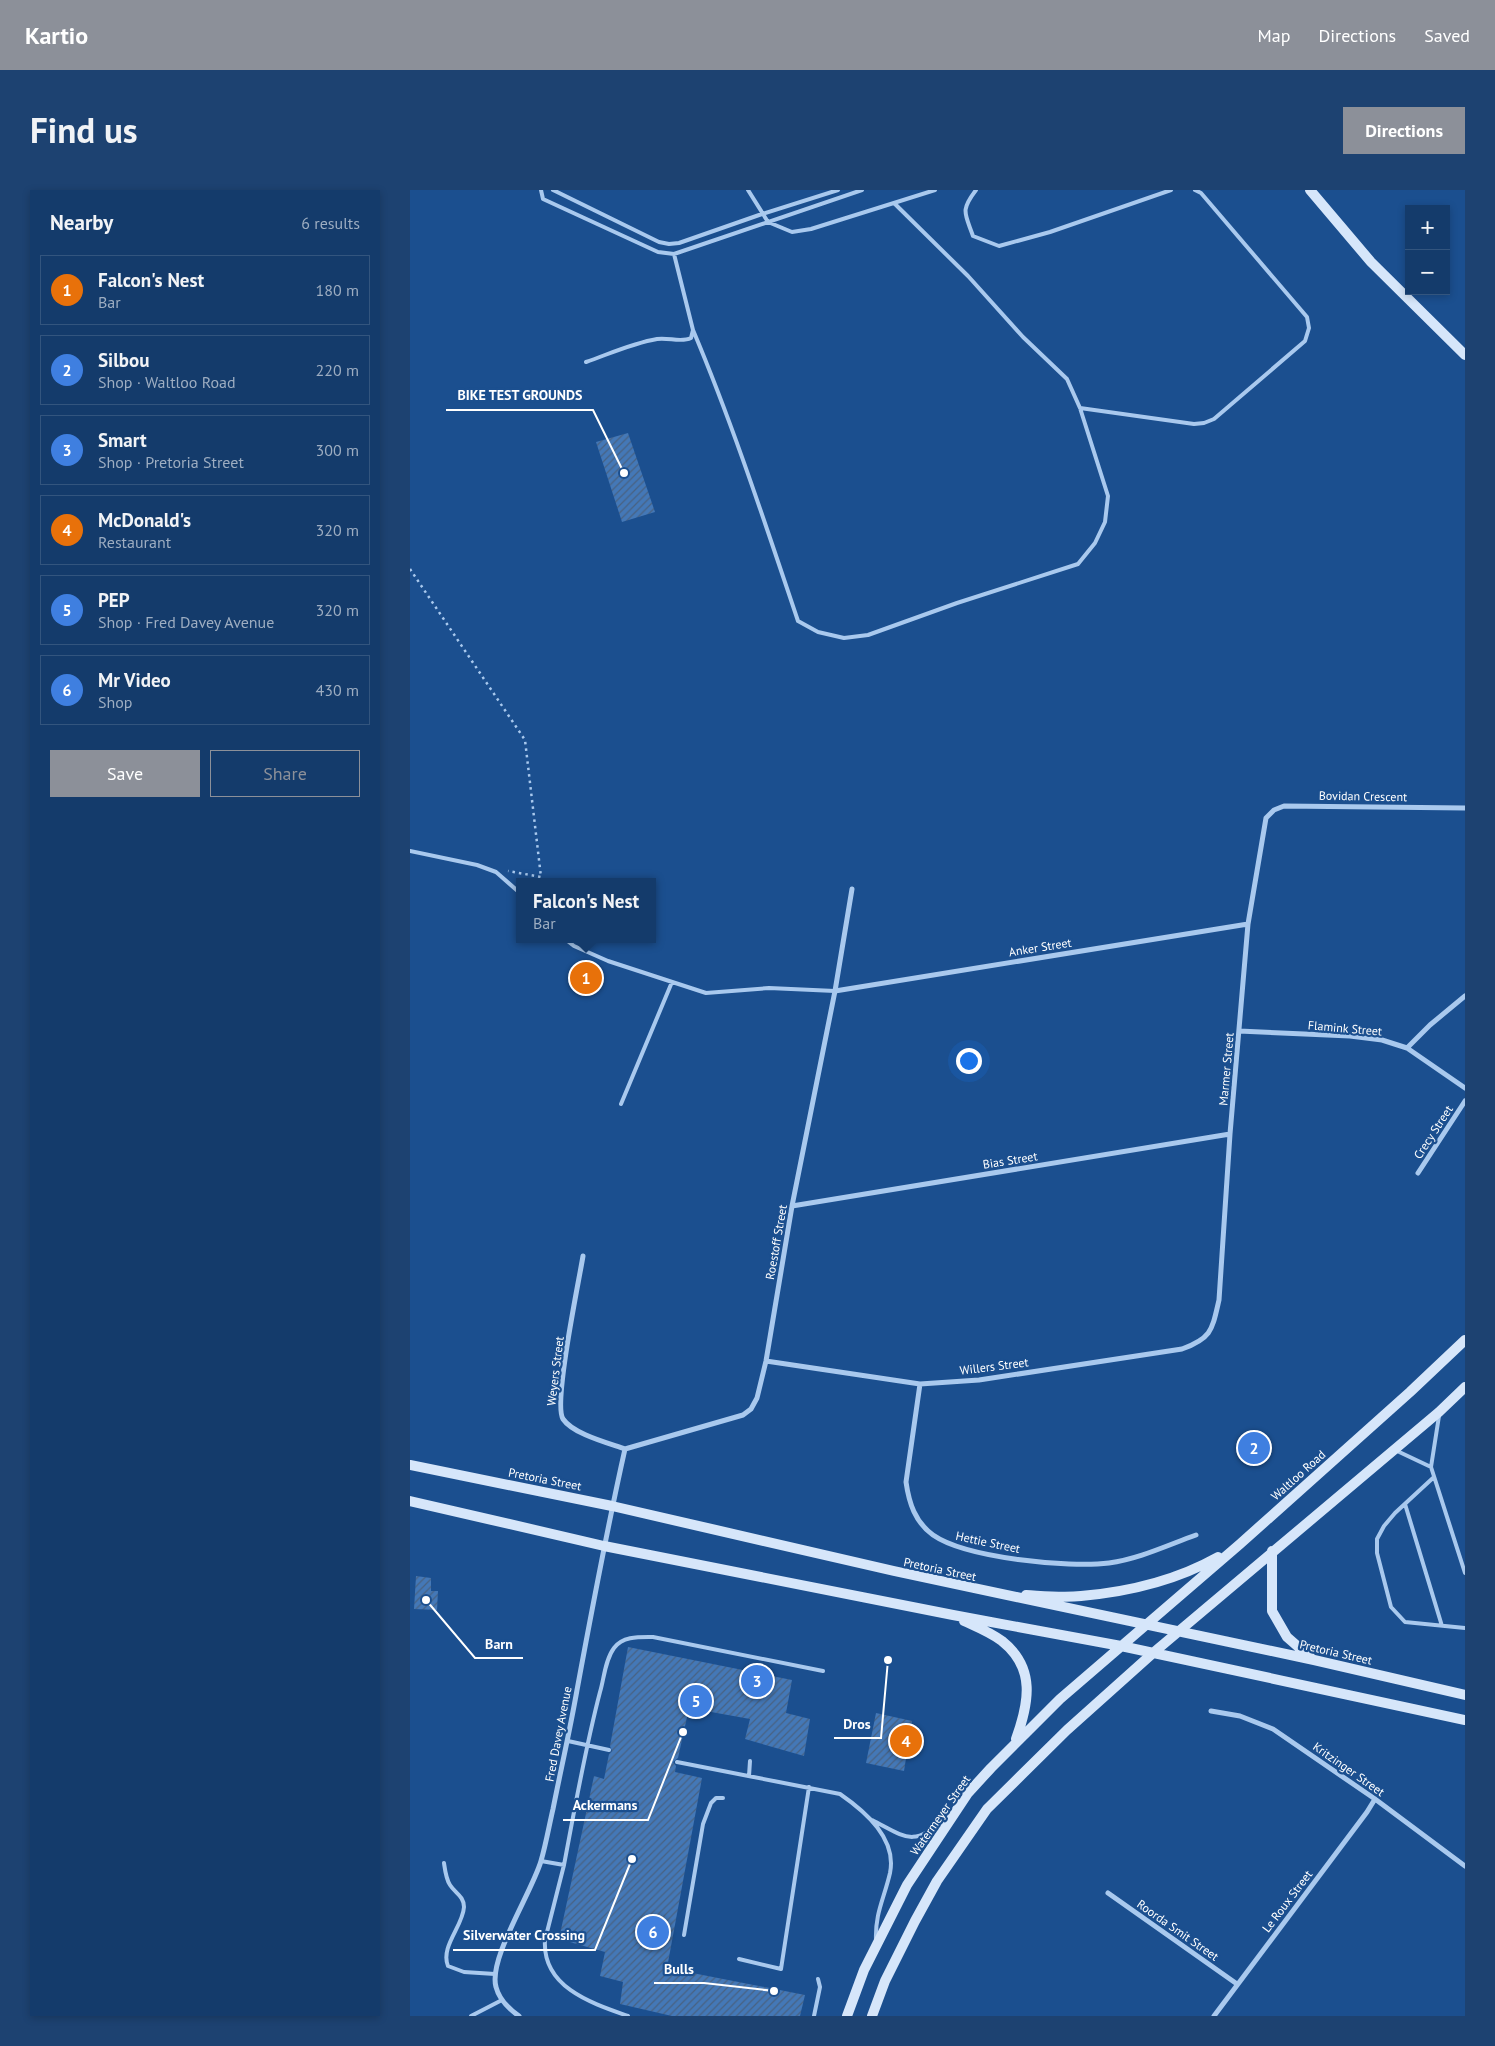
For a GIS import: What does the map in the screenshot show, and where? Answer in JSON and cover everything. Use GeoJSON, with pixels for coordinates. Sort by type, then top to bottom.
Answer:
{"type":"FeatureCollection","features":[{"type":"Feature","properties":{"kind":"main road"},"geometry":{"type":"LineString","coordinates":[[1310,190],[1371,262],[1465,354]]}},
{"type":"Feature","properties":{"kind":"main road","name":"Waltloo Road"},"geometry":{"type":"LineString","coordinates":[[1146,1624],[1240,1544],[1465,1340]]}},
{"type":"Feature","properties":{"kind":"main road"},"geometry":{"type":"LineString","coordinates":[[872,2016],[885,1981],[937,1881],[987,1810],[1067,1730],[1178,1631],[1395,1450],[1465,1387]]}},
{"type":"Feature","properties":{"kind":"main road","name":"Pretoria Street"},"geometry":{"type":"LineString","coordinates":[[410,1465],[612,1506],[995,1594],[1314,1660],[1465,1695]]}},
{"type":"Feature","properties":{"kind":"main road"},"geometry":{"type":"LineString","coordinates":[[410,1501],[604,1546],[1121,1646],[1465,1720]]}},
{"type":"Feature","properties":{"kind":"main road"},"geometry":{"type":"LineString","coordinates":[[995,1594],[1080,1596],[1116,1592],[1179,1575],[1205,1564],[1240,1544]]}},
{"type":"Feature","properties":{"kind":"main road"},"geometry":{"type":"LineString","coordinates":[[1272,1551],[1272,1611],[1287,1637],[1314,1660]]}},
{"type":"Feature","properties":{"kind":"main road"},"geometry":{"type":"LineString","coordinates":[[954,1615],[1002,1641],[1016,1654],[1022,1667],[1028,1694],[1024,1716],[1014,1745]]}},
{"type":"Feature","properties":{"kind":"main road","name":"Watermeyer Street"},"geometry":{"type":"LineString","coordinates":[[848,2016],[864,1970],[907,1884],[968,1792],[1060,1699],[1146,1624]]}},
{"type":"Feature","properties":{"kind":"street","name":"Bovidan Crescent"},"geometry":{"type":"LineString","coordinates":[[1266,818],[1274,810],[1284,806],[1465,808]]}},
{"type":"Feature","properties":{"kind":"street","name":"Marmer Street"},"geometry":{"type":"LineString","coordinates":[[1214,1323],[1219,1300],[1230,1134],[1248,924],[1266,818]]}},
{"type":"Feature","properties":{"kind":"street","name":"Roestoff Street"},"geometry":{"type":"LineString","coordinates":[[625,1449],[743,1415],[751,1409],[757,1398],[766,1361],[792,1206],[835,991],[852,889]]}},
{"type":"Feature","properties":{"kind":"street","name":"Anker Street"},"geometry":{"type":"LineString","coordinates":[[835,991],[1248,924]]}},
{"type":"Feature","properties":{"kind":"street"},"geometry":{"type":"LineString","coordinates":[[1407,1048],[1430,1025],[1465,996]]}},
{"type":"Feature","properties":{"kind":"street","name":"Flamink Street"},"geometry":{"type":"LineString","coordinates":[[1239,1031],[1350,1036],[1382,1040],[1407,1048],[1465,1088]]}},
{"type":"Feature","properties":{"kind":"street","name":"Crecy Street"},"geometry":{"type":"LineString","coordinates":[[1418,1173],[1465,1101]]}},
{"type":"Feature","properties":{"kind":"street","name":"Bias Street"},"geometry":{"type":"LineString","coordinates":[[792,1206],[1230,1134]]}},
{"type":"Feature","properties":{"kind":"street","name":"Weyers Street"},"geometry":{"type":"LineString","coordinates":[[583,1256],[562,1380],[560,1412],[565,1422],[570,1426],[625,1449]]}},
{"type":"Feature","properties":{"kind":"street","name":"Willers Street"},"geometry":{"type":"LineString","coordinates":[[766,1361],[920,1384],[979,1380],[1182,1349],[1197,1343],[1207,1336],[1214,1323]]}},
{"type":"Feature","properties":{"kind":"street","name":"Hettie Street"},"geometry":{"type":"LineString","coordinates":[[920,1384],[906,1482],[908,1496],[919,1521],[932,1534],[952,1546],[1056,1564],[1108,1563],[1146,1554],[1196,1535]]}},
{"type":"Feature","properties":{"kind":"street"},"geometry":{"type":"LineString","coordinates":[[612,1506],[625,1449]]}},
{"type":"Feature","properties":{"kind":"street","name":"Fred Davey Avenue"},"geometry":{"type":"LineString","coordinates":[[495,1974],[498,1958],[541,1861],[568,1741],[612,1506]]}},
{"type":"Feature","properties":{"kind":"street","name":"Kritzinger Street"},"geometry":{"type":"LineString","coordinates":[[1211,1711],[1240,1716],[1273,1729],[1375,1799],[1465,1866]]}},
{"type":"Feature","properties":{"kind":"street","name":"Le Roux Street"},"geometry":{"type":"LineString","coordinates":[[1214,2016],[1375,1799]]}},
{"type":"Feature","properties":{"kind":"street","name":"Roorda Smit Street"},"geometry":{"type":"LineString","coordinates":[[1108,1893],[1237,1984]]}},
{"type":"Feature","properties":{"kind":"street"},"geometry":{"type":"LineString","coordinates":[[495,1974],[495,1986],[502,2000],[519,2016]]}},
{"type":"Feature","properties":{"kind":"lane"},"geometry":{"type":"LineString","coordinates":[[541,190],[543,199],[658,252],[674,254],[862,190]]}},
{"type":"Feature","properties":{"kind":"lane"},"geometry":{"type":"LineString","coordinates":[[553,190],[658,242],[669,244],[680,243],[838,190]]}},
{"type":"Feature","properties":{"kind":"lane"},"geometry":{"type":"LineString","coordinates":[[748,190],[768,222],[792,232],[895,204],[935,190]]}},
{"type":"Feature","properties":{"kind":"lane"},"geometry":{"type":"LineString","coordinates":[[976,190],[966,203],[966,216],[973,236],[999,246],[1050,232],[1171,190]]}},
{"type":"Feature","properties":{"kind":"lane"},"geometry":{"type":"LineString","coordinates":[[1080,408],[1194,424],[1204,423],[1214,419],[1305,341],[1309,328],[1307,317],[1201,193],[1195,190]]}},
{"type":"Feature","properties":{"kind":"lane"},"geometry":{"type":"LineString","coordinates":[[674,254],[693,330],[714,380],[798,621],[818,632],[844,638],[868,635],[956,603],[1078,564],[1095,543],[1105,522],[1108,496],[1080,408],[1067,379],[1023,337],[968,276],[895,204]]}},
{"type":"Feature","properties":{"kind":"lane"},"geometry":{"type":"LineString","coordinates":[[586,362],[656,339],[689,340],[692,337],[693,330]]}},
{"type":"Feature","properties":{"kind":"lane"},"geometry":{"type":"LineString","coordinates":[[410,851],[477,865],[496,872],[516,890]]}},
{"type":"Feature","properties":{"kind":"lane"},"geometry":{"type":"LineString","coordinates":[[570,943],[608,961],[706,993],[769,988],[835,991]]}},
{"type":"Feature","properties":{"kind":"lane"},"geometry":{"type":"LineString","coordinates":[[621,1104],[672,982]]}},
{"type":"Feature","properties":{"kind":"lane"},"geometry":{"type":"LineString","coordinates":[[1439,1412],[1431,1467],[1465,1573]]}},
{"type":"Feature","properties":{"kind":"lane"},"geometry":{"type":"LineString","coordinates":[[1395,1450],[1431,1467]]}},
{"type":"Feature","properties":{"kind":"lane"},"geometry":{"type":"LineString","coordinates":[[1434,1477],[1384,1526],[1376,1539],[1376,1553],[1391,1607],[1405,1622],[1465,1628]]}},
{"type":"Feature","properties":{"kind":"lane"},"geometry":{"type":"LineString","coordinates":[[1405,1504],[1442,1626]]}},
{"type":"Feature","properties":{"kind":"lane"},"geometry":{"type":"LineString","coordinates":[[628,2016],[592,2003],[573,1992],[553,1974],[544,1952],[545,1940],[564,1865],[586,1745],[608,1662],[614,1648],[624,1640],[635,1637],[653,1637],[823,1671]]}},
{"type":"Feature","properties":{"kind":"lane"},"geometry":{"type":"LineString","coordinates":[[568,1741],[609,1750]]}},
{"type":"Feature","properties":{"kind":"lane"},"geometry":{"type":"LineString","coordinates":[[749,1776],[750,1761]]}},
{"type":"Feature","properties":{"kind":"lane"},"geometry":{"type":"LineString","coordinates":[[677,1762],[840,1794],[870,1819],[898,1834],[910,1837],[922,1835],[932,1830],[957,1810]]}},
{"type":"Feature","properties":{"kind":"lane"},"geometry":{"type":"LineString","coordinates":[[739,1959],[781,1969],[809,1787]]}},
{"type":"Feature","properties":{"kind":"lane"},"geometry":{"type":"LineString","coordinates":[[684,1935],[703,1824],[711,1803],[716,1798],[723,1798]]}},
{"type":"Feature","properties":{"kind":"lane"},"geometry":{"type":"LineString","coordinates":[[870,1819],[887,1842],[891,1864],[877,1914],[876,1945]]}},
{"type":"Feature","properties":{"kind":"lane"},"geometry":{"type":"LineString","coordinates":[[541,1861],[564,1865]]}},
{"type":"Feature","properties":{"kind":"lane"},"geometry":{"type":"LineString","coordinates":[[444,1863],[450,1886],[462,1897],[464,1906],[447,1955],[448,1966],[464,1972],[495,1974]]}},
{"type":"Feature","properties":{"kind":"lane"},"geometry":{"type":"LineString","coordinates":[[814,2016],[820,1987],[818,1979]]}},
{"type":"Feature","properties":{"kind":"lane"},"geometry":{"type":"LineString","coordinates":[[471,2016],[502,2000]]}},
{"type":"Feature","properties":{"kind":"path"},"geometry":{"type":"LineString","coordinates":[[410,569],[525,740],[541,877],[504,870]]}},
{"type":"Feature","properties":{"kind":"building"},"geometry":{"type":"Polygon","coordinates":[[[628,433],[655,512],[622,522],[596,442],[628,433]]]}},
{"type":"Feature","properties":{"kind":"building"},"geometry":{"type":"Polygon","coordinates":[[[416,1576],[431,1578],[431,1591],[438,1591],[437,1610],[414,1609],[416,1576]]]}},
{"type":"Feature","properties":{"kind":"building"},"geometry":{"type":"Polygon","coordinates":[[[628,1647],[792,1680],[786,1713],[810,1719],[804,1756],[745,1739],[750,1719],[689,1708],[678,1758],[673,1762],[676,1766],[675,1772],[702,1778],[667,1968],[805,1995],[800,2016],[672,2016],[620,2004],[623,1982],[600,1976],[605,1952],[559,1939],[594,1776],[604,1779],[609,1754],[612,1751],[610,1746],[628,1647]]]}},
{"type":"Feature","properties":{"kind":"building"},"geometry":{"type":"Polygon","coordinates":[[[876,1713],[912,1721],[904,1771],[866,1763],[876,1713]]]}},
{"type":"Feature","properties":{"kind":"place","name":"BIKE TEST GROUNDS"},"geometry":{"type":"Point","coordinates":[624,473]}},
{"type":"Feature","properties":{"kind":"place","name":"Falcon's Nest"},"geometry":{"type":"Point","coordinates":[586,978]}},
{"type":"Feature","properties":{"kind":"place","name":"Silbou"},"geometry":{"type":"Point","coordinates":[1254,1448]}},
{"type":"Feature","properties":{"kind":"place","name":"Barn"},"geometry":{"type":"Point","coordinates":[426,1600]}},
{"type":"Feature","properties":{"kind":"place","name":"Dros"},"geometry":{"type":"Point","coordinates":[888,1660]}},
{"type":"Feature","properties":{"kind":"place","name":"Smart"},"geometry":{"type":"Point","coordinates":[757,1681]}},
{"type":"Feature","properties":{"kind":"place","name":"PEP"},"geometry":{"type":"Point","coordinates":[696,1701]}},
{"type":"Feature","properties":{"kind":"place","name":"Ackermans"},"geometry":{"type":"Point","coordinates":[683,1732]}},
{"type":"Feature","properties":{"kind":"place","name":"McDonald's"},"geometry":{"type":"Point","coordinates":[906,1741]}},
{"type":"Feature","properties":{"kind":"place","name":"Silverwater Crossing"},"geometry":{"type":"Point","coordinates":[632,1859]}},
{"type":"Feature","properties":{"kind":"place","name":"Mr Video"},"geometry":{"type":"Point","coordinates":[653,1932]}},
{"type":"Feature","properties":{"kind":"place","name":"Bulls"},"geometry":{"type":"Point","coordinates":[774,1991]}}]}
